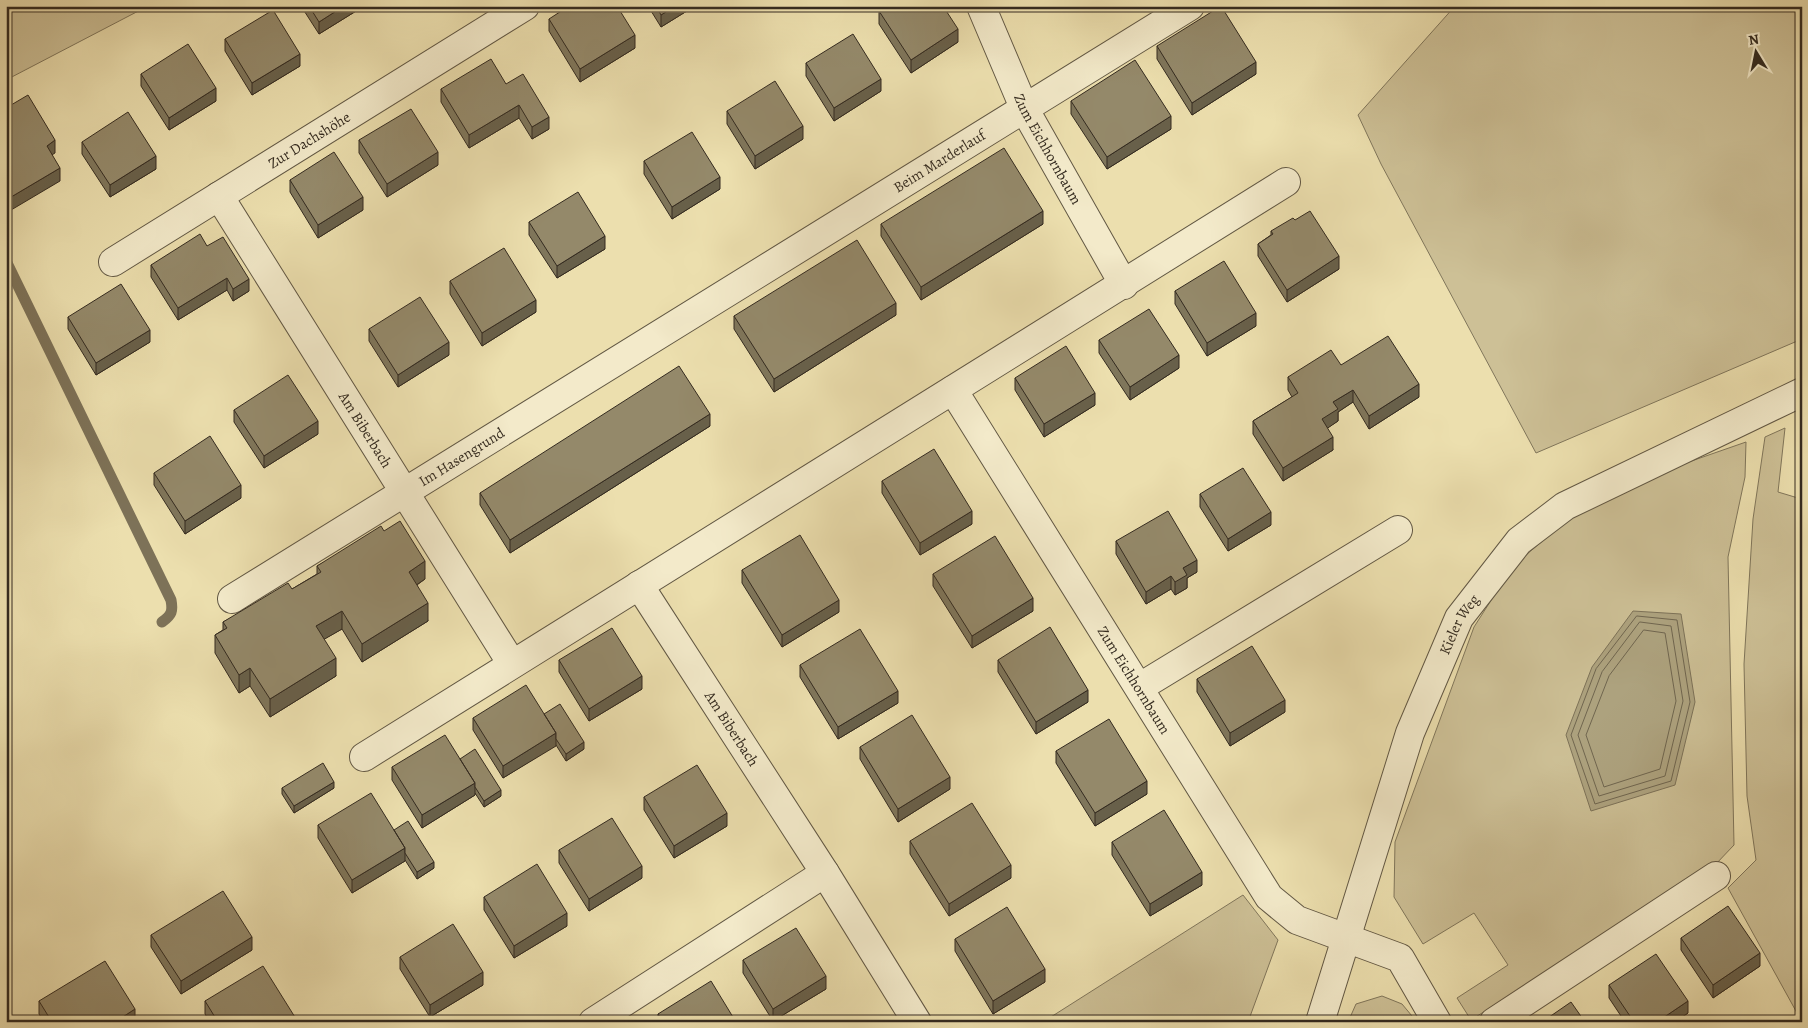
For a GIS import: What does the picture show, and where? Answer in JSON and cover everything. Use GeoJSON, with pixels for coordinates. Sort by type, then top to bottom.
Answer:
{"type":"FeatureCollection","features":[{"type":"Feature","properties":{"kind":"street","name":"Zum Eichhornbaum"},"geometry":{"type":"LineString","coordinates":[[980,6],[1025,110],[1124,285]]}},
{"type":"Feature","properties":{"kind":"street","name":"Beim Marderlauf"},"geometry":{"type":"LineString","coordinates":[[690,314],[1025,110],[1190,6]]}},
{"type":"Feature","properties":{"kind":"street","name":"Zur Dachshöhe"},"geometry":{"type":"LineString","coordinates":[[113,262],[515,12]]}},
{"type":"Feature","properties":{"kind":"street"},"geometry":{"type":"LineString","coordinates":[[364,757],[1124,285],[1286,182]]}},
{"type":"Feature","properties":{"kind":"street","name":"Am Biberbach"},"geometry":{"type":"LineString","coordinates":[[219,196],[512,664]]}},
{"type":"Feature","properties":{"kind":"street","name":"Im Hasengrund"},"geometry":{"type":"LineString","coordinates":[[232,600],[690,314]]}},
{"type":"Feature","properties":{"kind":"street","name":"Zum Eichhornbaum"},"geometry":{"type":"LineString","coordinates":[[953,390],[1140,687],[1269,897],[1297,920],[1400,958],[1436,1022]]}},
{"type":"Feature","properties":{"kind":"street","name":"Kieler Weg"},"geometry":{"type":"LineString","coordinates":[[1320,1022],[1410,733],[1459,618],[1519,541],[1565,506],[1802,392]]}},
{"type":"Feature","properties":{"kind":"street"},"geometry":{"type":"LineString","coordinates":[[1140,687],[1398,530]]}},
{"type":"Feature","properties":{"kind":"street","name":"Am Biberbach"},"geometry":{"type":"LineString","coordinates":[[639,585],[825,873],[917,1022]]}},
{"type":"Feature","properties":{"kind":"street"},"geometry":{"type":"LineString","coordinates":[[592,1022],[825,873]]}},
{"type":"Feature","properties":{"kind":"street"},"geometry":{"type":"LineString","coordinates":[[1494,1022],[1716,876]]}},
{"type":"Feature","properties":{"kind":"shaded area"},"geometry":{"type":"Polygon","coordinates":[[[6,6],[148,6],[6,80],[6,6]]]}},
{"type":"Feature","properties":{"kind":"shaded area"},"geometry":{"type":"Polygon","coordinates":[[[1455,6],[1802,6],[1802,339],[1536,453],[1381,164],[1358,115],[1455,6]]]}},
{"type":"Feature","properties":{"kind":"shaded area"},"geometry":{"type":"Polygon","coordinates":[[[1785,428],[1778,492],[1798,498],[1802,496],[1802,1022],[1728,888],[1756,860],[1747,796],[1744,664],[1753,519],[1765,437],[1785,428]]]}},
{"type":"Feature","properties":{"kind":"shaded area"},"geometry":{"type":"Polygon","coordinates":[[[1746,442],[1745,477],[1728,557],[1734,845],[1715,865],[1471,1020],[1457,998],[1508,965],[1474,913],[1423,944],[1394,897],[1395,842],[1474,627],[1513,566],[1565,522],[1657,473],[1746,442]]]}},
{"type":"Feature","properties":{"kind":"shaded area"},"geometry":{"type":"Polygon","coordinates":[[[1243,895],[1278,940],[1248,1022],[1043,1022],[1243,895]]]}},
{"type":"Feature","properties":{"kind":"shaded area"},"geometry":{"type":"Polygon","coordinates":[[[1382,996],[1402,1004],[1417,1022],[1348,1022],[1356,1004],[1382,996]]]}},
{"type":"Feature","properties":{"kind":"water"},"geometry":{"type":"Polygon","coordinates":[[[1633,611],[1681,614],[1695,702],[1675,785],[1591,811],[1566,735],[1592,667],[1633,611]]]}},
{"type":"Feature","properties":{"kind":"building"},"geometry":{"type":"Polygon","coordinates":[[[309,6],[344,6],[319,22],[309,6]]]}},
{"type":"Feature","properties":{"kind":"building"},"geometry":{"type":"Polygon","coordinates":[[[569,6],[617,6],[635,35],[580,69],[549,19],[569,6]]]}},
{"type":"Feature","properties":{"kind":"building"},"geometry":{"type":"Polygon","coordinates":[[[656,6],[675,6],[661,15],[656,6]]]}},
{"type":"Feature","properties":{"kind":"building"},"geometry":{"type":"Polygon","coordinates":[[[887,6],[943,6],[958,29],[911,60],[879,11],[887,6]]]}},
{"type":"Feature","properties":{"kind":"building"},"geometry":{"type":"Polygon","coordinates":[[[1221,6],[1256,62],[1192,103],[1157,46],[1221,6]]]}},
{"type":"Feature","properties":{"kind":"building"},"geometry":{"type":"Polygon","coordinates":[[[273,10],[300,54],[252,83],[225,39],[273,10]]]}},
{"type":"Feature","properties":{"kind":"building"},"geometry":{"type":"Polygon","coordinates":[[[853,34],[881,79],[834,108],[806,63],[853,34]]]}},
{"type":"Feature","properties":{"kind":"building"},"geometry":{"type":"Polygon","coordinates":[[[188,44],[216,88],[169,118],[141,74],[188,44]]]}},
{"type":"Feature","properties":{"kind":"building"},"geometry":{"type":"Polygon","coordinates":[[[491,59],[506,84],[523,74],[549,117],[532,127],[519,105],[469,135],[441,89],[491,59]]]}},
{"type":"Feature","properties":{"kind":"building"},"geometry":{"type":"Polygon","coordinates":[[[1135,60],[1171,116],[1107,157],[1071,101],[1135,60]]]}},
{"type":"Feature","properties":{"kind":"building"},"geometry":{"type":"Polygon","coordinates":[[[775,81],[803,126],[755,156],[727,111],[775,81]]]}},
{"type":"Feature","properties":{"kind":"building"},"geometry":{"type":"Polygon","coordinates":[[[28,95],[55,140],[47,146],[60,168],[6,200],[6,108],[28,95]]]}},
{"type":"Feature","properties":{"kind":"building"},"geometry":{"type":"Polygon","coordinates":[[[411,109],[438,152],[387,184],[359,140],[411,109]]]}},
{"type":"Feature","properties":{"kind":"building"},"geometry":{"type":"Polygon","coordinates":[[[128,112],[156,156],[110,185],[82,142],[128,112]]]}},
{"type":"Feature","properties":{"kind":"building"},"geometry":{"type":"Polygon","coordinates":[[[692,132],[720,177],[672,207],[644,161],[692,132]]]}},
{"type":"Feature","properties":{"kind":"building"},"geometry":{"type":"Polygon","coordinates":[[[1004,148],[1043,211],[921,287],[881,224],[1004,148]]]}},
{"type":"Feature","properties":{"kind":"building"},"geometry":{"type":"Polygon","coordinates":[[[334,152],[363,197],[318,225],[290,180],[334,152]]]}},
{"type":"Feature","properties":{"kind":"building"},"geometry":{"type":"Polygon","coordinates":[[[578,192],[605,236],[557,266],[529,222],[578,192]]]}},
{"type":"Feature","properties":{"kind":"building"},"geometry":{"type":"Polygon","coordinates":[[[1310,211],[1339,256],[1287,290],[1258,244],[1273,234],[1271,231],[1293,218],[1295,220],[1310,211]]]}},
{"type":"Feature","properties":{"kind":"building"},"geometry":{"type":"Polygon","coordinates":[[[200,234],[207,246],[223,237],[249,279],[233,289],[227,278],[178,308],[151,265],[200,234]]]}},
{"type":"Feature","properties":{"kind":"building"},"geometry":{"type":"Polygon","coordinates":[[[857,240],[896,303],[774,379],[734,316],[857,240]]]}},
{"type":"Feature","properties":{"kind":"building"},"geometry":{"type":"Polygon","coordinates":[[[504,248],[536,300],[482,333],[450,281],[504,248]]]}},
{"type":"Feature","properties":{"kind":"building"},"geometry":{"type":"Polygon","coordinates":[[[1224,261],[1256,313],[1207,343],[1175,291],[1224,261]]]}},
{"type":"Feature","properties":{"kind":"building"},"geometry":{"type":"Polygon","coordinates":[[[121,284],[150,330],[96,363],[68,317],[121,284]]]}},
{"type":"Feature","properties":{"kind":"building"},"geometry":{"type":"Polygon","coordinates":[[[420,297],[449,342],[398,375],[369,329],[420,297]]]}},
{"type":"Feature","properties":{"kind":"building"},"geometry":{"type":"Polygon","coordinates":[[[1149,309],[1179,355],[1130,387],[1099,340],[1149,309]]]}},
{"type":"Feature","properties":{"kind":"building"},"geometry":{"type":"Polygon","coordinates":[[[1388,336],[1419,384],[1369,416],[1353,390],[1333,402],[1338,409],[1322,419],[1333,437],[1283,468],[1253,421],[1298,393],[1288,377],[1331,350],[1341,365],[1388,336]]]}},
{"type":"Feature","properties":{"kind":"building"},"geometry":{"type":"Polygon","coordinates":[[[1066,346],[1095,393],[1044,424],[1015,378],[1066,346]]]}},
{"type":"Feature","properties":{"kind":"building"},"geometry":{"type":"Polygon","coordinates":[[[679,366],[710,414],[510,540],[480,493],[679,366]]]}},
{"type":"Feature","properties":{"kind":"building"},"geometry":{"type":"Polygon","coordinates":[[[288,375],[318,421],[264,456],[234,410],[288,375]]]}},
{"type":"Feature","properties":{"kind":"building"},"geometry":{"type":"Polygon","coordinates":[[[210,436],[241,485],[185,521],[154,473],[210,436]]]}},
{"type":"Feature","properties":{"kind":"building"},"geometry":{"type":"Polygon","coordinates":[[[934,449],[972,511],[920,543],[882,481],[934,449]]]}},
{"type":"Feature","properties":{"kind":"building"},"geometry":{"type":"Polygon","coordinates":[[[1243,468],[1271,512],[1228,539],[1200,494],[1243,468]]]}},
{"type":"Feature","properties":{"kind":"building"},"geometry":{"type":"Polygon","coordinates":[[[1168,511],[1197,560],[1183,568],[1187,575],[1175,582],[1171,576],[1146,592],[1116,541],[1168,511]]]}},
{"type":"Feature","properties":{"kind":"building"},"geometry":{"type":"Polygon","coordinates":[[[400,521],[425,561],[409,572],[428,603],[362,644],[342,611],[316,626],[336,658],[270,699],[250,668],[239,675],[215,635],[227,628],[223,622],[288,583],[292,589],[321,572],[317,566],[381,526],[384,531],[400,521]]]}},
{"type":"Feature","properties":{"kind":"building"},"geometry":{"type":"Polygon","coordinates":[[[800,535],[839,600],[782,635],[742,570],[800,535]]]}},
{"type":"Feature","properties":{"kind":"building"},"geometry":{"type":"Polygon","coordinates":[[[995,536],[1033,598],[972,636],[933,574],[995,536]]]}},
{"type":"Feature","properties":{"kind":"building"},"geometry":{"type":"Polygon","coordinates":[[[1050,627],[1088,690],[1036,722],[998,660],[1050,627]]]}},
{"type":"Feature","properties":{"kind":"building"},"geometry":{"type":"Polygon","coordinates":[[[612,628],[642,676],[589,709],[559,660],[612,628]]]}},
{"type":"Feature","properties":{"kind":"building"},"geometry":{"type":"Polygon","coordinates":[[[860,629],[898,691],[838,727],[800,665],[860,629]]]}},
{"type":"Feature","properties":{"kind":"building"},"geometry":{"type":"Polygon","coordinates":[[[1252,646],[1285,700],[1230,733],[1197,679],[1252,646]]]}},
{"type":"Feature","properties":{"kind":"building"},"geometry":{"type":"Polygon","coordinates":[[[526,685],[556,733],[503,766],[473,718],[526,685]]]}},
{"type":"Feature","properties":{"kind":"building"},"geometry":{"type":"Polygon","coordinates":[[[560,704],[584,742],[566,754],[556,739],[556,733],[544,714],[560,704]]]}},
{"type":"Feature","properties":{"kind":"building"},"geometry":{"type":"Polygon","coordinates":[[[912,715],[950,777],[898,809],[860,747],[912,715]]]}},
{"type":"Feature","properties":{"kind":"building"},"geometry":{"type":"Polygon","coordinates":[[[1109,719],[1147,781],[1095,813],[1056,751],[1109,719]]]}},
{"type":"Feature","properties":{"kind":"building"},"geometry":{"type":"Polygon","coordinates":[[[445,735],[475,783],[422,815],[392,767],[445,735]]]}},
{"type":"Feature","properties":{"kind":"building"},"geometry":{"type":"Polygon","coordinates":[[[475,749],[501,790],[484,801],[460,759],[475,749]]]}},
{"type":"Feature","properties":{"kind":"building"},"geometry":{"type":"Polygon","coordinates":[[[323,763],[334,782],[294,806],[282,788],[323,763]]]}},
{"type":"Feature","properties":{"kind":"building"},"geometry":{"type":"Polygon","coordinates":[[[697,765],[727,813],[674,846],[644,797],[697,765]]]}},
{"type":"Feature","properties":{"kind":"building"},"geometry":{"type":"Polygon","coordinates":[[[371,793],[405,848],[352,880],[318,825],[371,793]]]}},
{"type":"Feature","properties":{"kind":"building"},"geometry":{"type":"Polygon","coordinates":[[[972,803],[1011,865],[949,904],[910,841],[972,803]]]}},
{"type":"Feature","properties":{"kind":"building"},"geometry":{"type":"Polygon","coordinates":[[[1164,810],[1202,872],[1150,904],[1112,842],[1164,810]]]}},
{"type":"Feature","properties":{"kind":"building"},"geometry":{"type":"Polygon","coordinates":[[[612,818],[642,866],[589,899],[559,850],[612,818]]]}},
{"type":"Feature","properties":{"kind":"building"},"geometry":{"type":"Polygon","coordinates":[[[408,821],[434,862],[417,872],[394,830],[408,821]]]}},
{"type":"Feature","properties":{"kind":"building"},"geometry":{"type":"Polygon","coordinates":[[[537,864],[567,913],[514,946],[484,897],[537,864]]]}},
{"type":"Feature","properties":{"kind":"building"},"geometry":{"type":"Polygon","coordinates":[[[223,891],[252,937],[181,981],[151,935],[223,891]]]}},
{"type":"Feature","properties":{"kind":"building"},"geometry":{"type":"Polygon","coordinates":[[[1728,906],[1760,953],[1713,985],[1681,938],[1728,906]]]}},
{"type":"Feature","properties":{"kind":"building"},"geometry":{"type":"Polygon","coordinates":[[[1007,907],[1045,969],[993,1001],[955,939],[1007,907]]]}},
{"type":"Feature","properties":{"kind":"building"},"geometry":{"type":"Polygon","coordinates":[[[453,924],[483,972],[430,1005],[400,957],[453,924]]]}},
{"type":"Feature","properties":{"kind":"building"},"geometry":{"type":"Polygon","coordinates":[[[796,928],[826,976],[773,1009],[743,960],[796,928]]]}},
{"type":"Feature","properties":{"kind":"building"},"geometry":{"type":"Polygon","coordinates":[[[1656,954],[1688,1001],[1657,1022],[1634,1022],[1609,985],[1656,954]]]}},
{"type":"Feature","properties":{"kind":"building"},"geometry":{"type":"Polygon","coordinates":[[[105,961],[135,1009],[115,1022],[52,1022],[39,1001],[105,961]]]}},
{"type":"Feature","properties":{"kind":"building"},"geometry":{"type":"Polygon","coordinates":[[[263,966],[298,1022],[218,1022],[205,1001],[263,966]]]}},
{"type":"Feature","properties":{"kind":"building"},"geometry":{"type":"Polygon","coordinates":[[[711,981],[736,1022],[663,1022],[658,1014],[711,981]]]}},
{"type":"Feature","properties":{"kind":"building"},"geometry":{"type":"Polygon","coordinates":[[[1571,1002],[1585,1022],[1542,1022],[1571,1002]]]}},
{"type":"Feature","properties":{"kind":"waterway"},"geometry":{"type":"LineString","coordinates":[[6,261],[171,600],[171,612],[162,622]]}}]}
